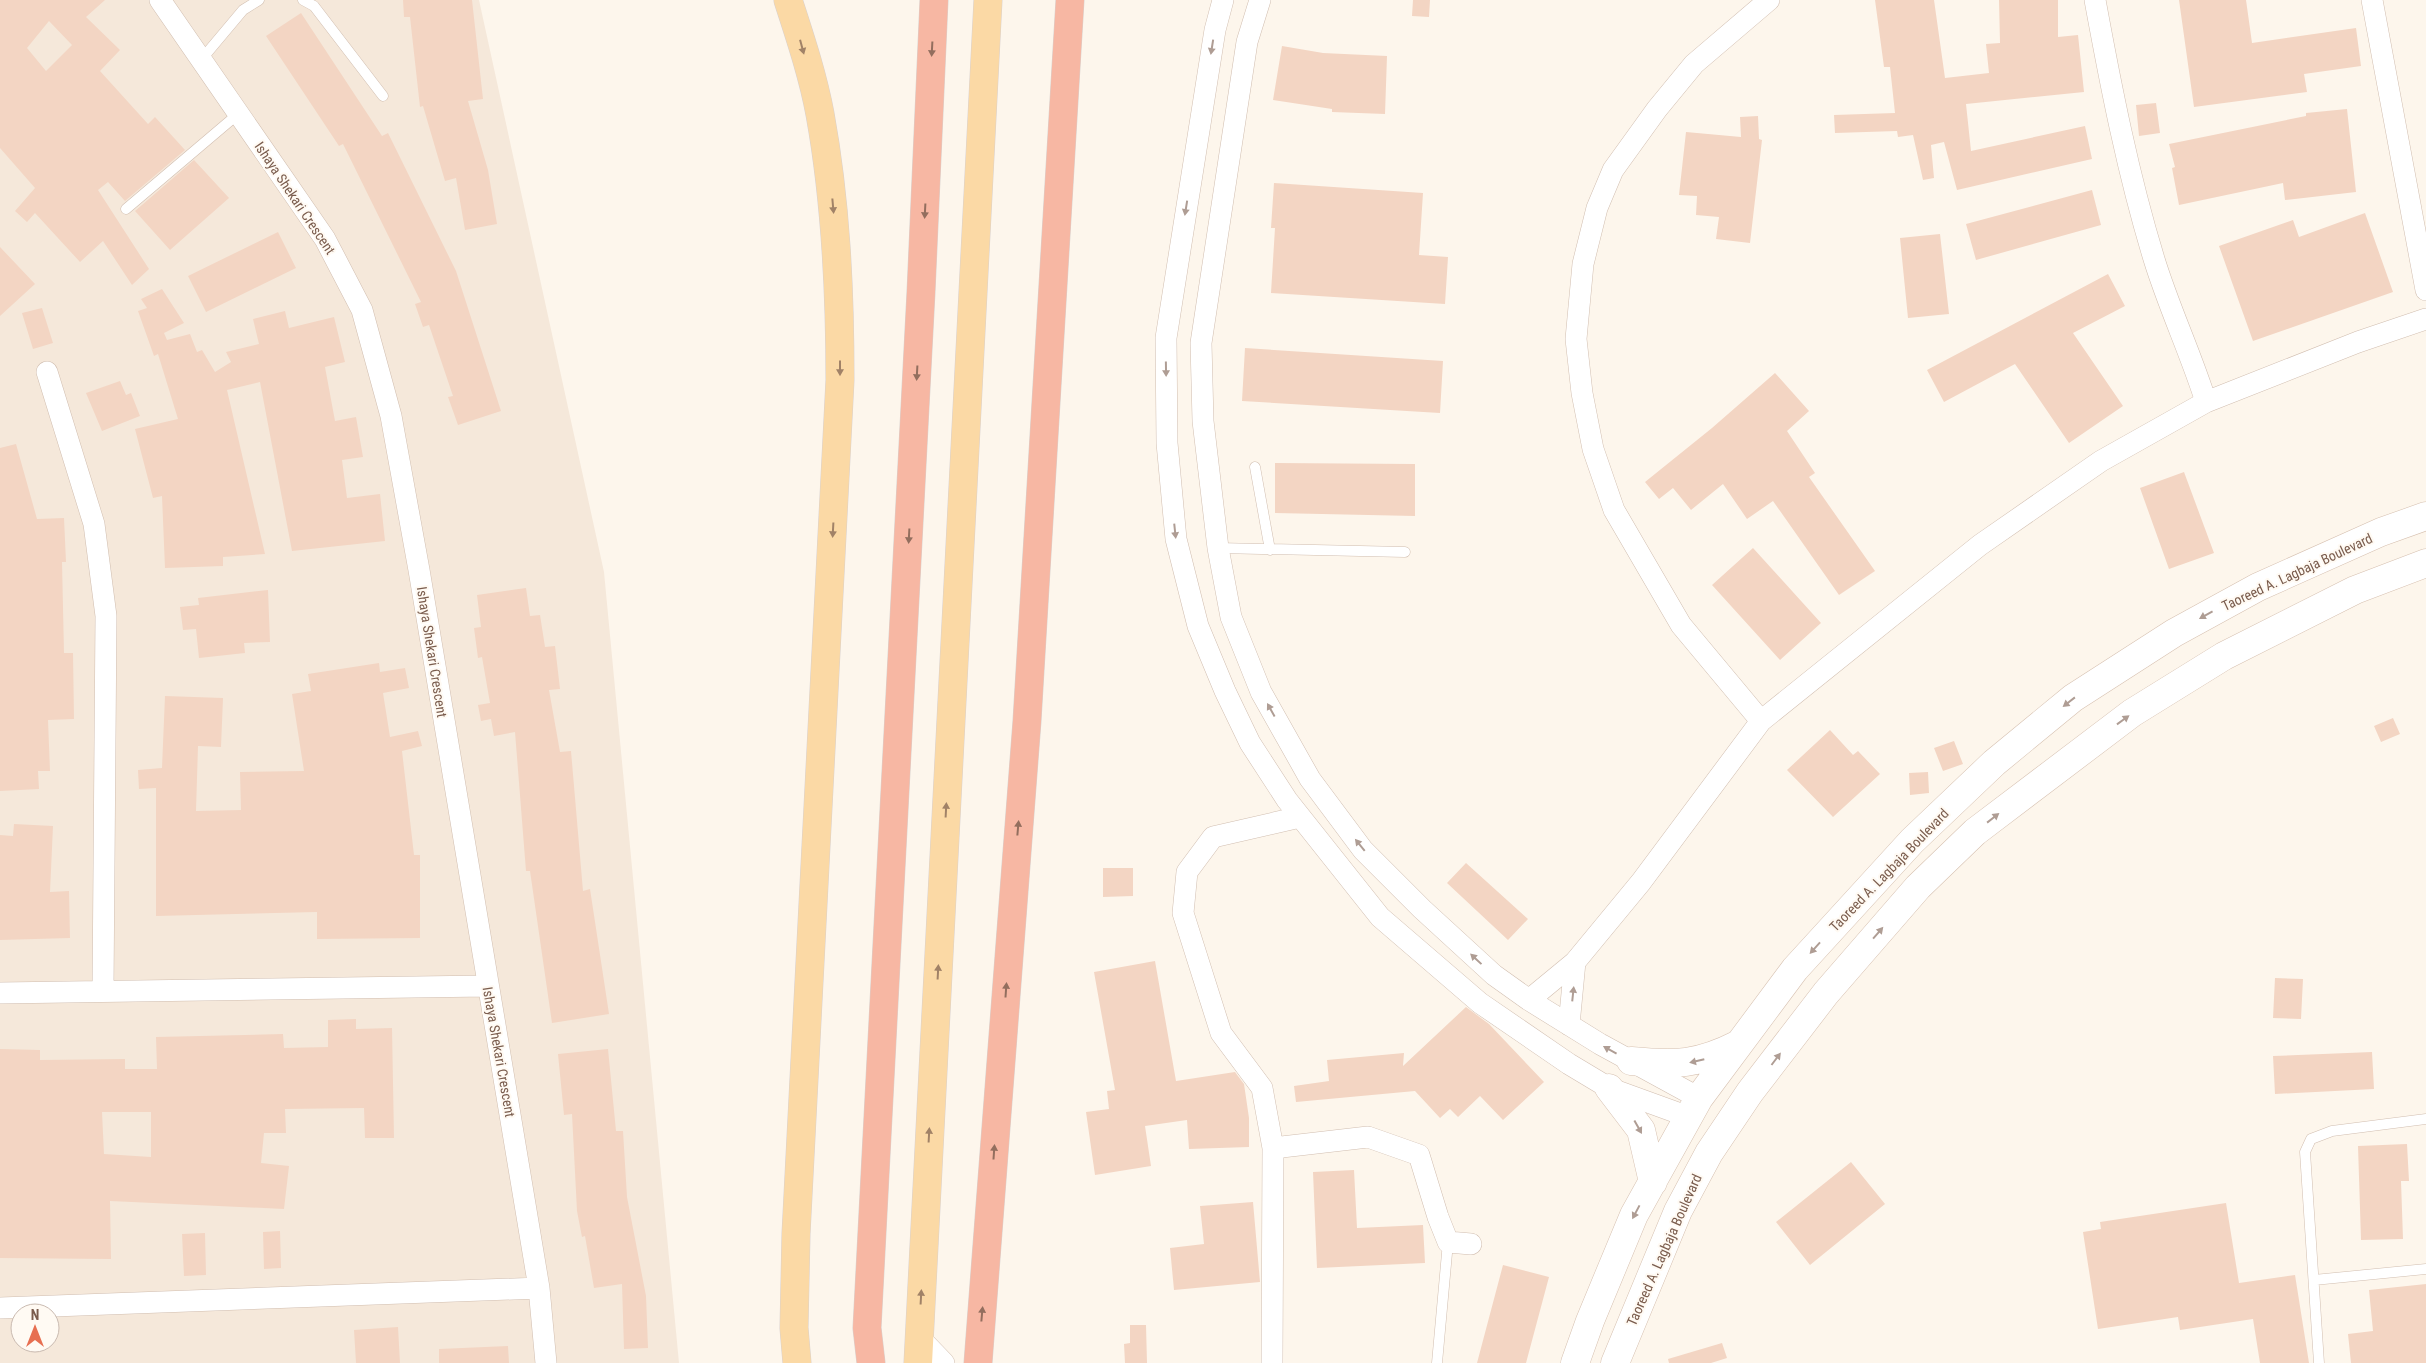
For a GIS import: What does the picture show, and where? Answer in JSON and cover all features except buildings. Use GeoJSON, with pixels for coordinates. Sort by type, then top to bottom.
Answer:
{"type":"FeatureCollection","features":[{"type":"Feature","properties":{"kind":"highway"},"geometry":{"type":"LineString","coordinates":[[870,1363],[868,1328],[921,302],[934,0]]}},
{"type":"Feature","properties":{"kind":"highway"},"geometry":{"type":"LineString","coordinates":[[978,1363],[1027,721],[1070,0]]}},
{"type":"Feature","properties":{"kind":"main road"},"geometry":{"type":"LineString","coordinates":[[788,0],[820,112],[831,186],[840,294],[839,419],[796,1234],[794,1328],[797,1363]]}},
{"type":"Feature","properties":{"kind":"main road"},"geometry":{"type":"LineString","coordinates":[[919,1350],[988,0]]}},
{"type":"Feature","properties":{"kind":"street","name":"Ishaya Shekari Crescent"},"geometry":{"type":"LineString","coordinates":[[160,0],[325,239],[362,310],[391,416],[419,570],[487,986],[539,1288],[546,1363]]}},
{"type":"Feature","properties":{"kind":"street"},"geometry":{"type":"LineString","coordinates":[[1223,0],[1215,30],[1166,338],[1167,443],[1176,539],[1198,626],[1250,743],[1300,817],[1380,917],[1480,1003],[1609,1088],[1641,1130],[1653,1182]]}},
{"type":"Feature","properties":{"kind":"street"},"geometry":{"type":"LineString","coordinates":[[1260,0],[1245,52],[1201,343],[1203,422],[1218,548],[1231,617],[1261,692],[1310,779],[1369,856],[1494,975],[1529,1000],[1631,1061],[1697,1110],[1708,1152]]}},
{"type":"Feature","properties":{"kind":"street"},"geometry":{"type":"LineString","coordinates":[[1761,721],[1682,625],[1614,510],[1593,449],[1582,394],[1576,339],[1583,264],[1598,208],[1613,170],[1657,109],[1694,64],[1769,0]]}},
{"type":"Feature","properties":{"kind":"street"},"geometry":{"type":"LineString","coordinates":[[2095,0],[2119,131],[2152,252],[2206,402]]}},
{"type":"Feature","properties":{"kind":"street"},"geometry":{"type":"LineString","coordinates":[[2372,0],[2426,290]]}},
{"type":"Feature","properties":{"kind":"street"},"geometry":{"type":"LineString","coordinates":[[1529,1000],[1575,962],[1652,867],[1761,721],[1980,546],[2101,461],[2206,402],[2358,342],[2426,318]]}},
{"type":"Feature","properties":{"kind":"street"},"geometry":{"type":"LineString","coordinates":[[47,372],[94,524],[106,616],[103,990]]}},
{"type":"Feature","properties":{"kind":"street","name":"Taoreed A. Lagbaja Boulevard"},"geometry":{"type":"LineString","coordinates":[[1575,1363],[1620,1248],[1653,1182],[1697,1110],[1742,1042],[1795,970],[1912,841],[1994,763],[2073,698],[2174,633],[2258,587],[2381,532],[2426,516]]}},
{"type":"Feature","properties":{"kind":"street","name":"Taoreed A. Lagbaja Boulevard"},"geometry":{"type":"LineString","coordinates":[[1614,1363],[1678,1211],[1708,1152],[1750,1092],[1826,993],[1918,887],[1975,832],[2025,792],[2132,713],[2224,656],[2355,590],[2426,563]]}},
{"type":"Feature","properties":{"kind":"street"},"geometry":{"type":"LineString","coordinates":[[1272,1363],[1273,1148],[1262,1088],[1222,1033],[1183,913],[1187,872],[1213,837],[1300,817]]}},
{"type":"Feature","properties":{"kind":"street"},"geometry":{"type":"LineString","coordinates":[[1569,1025],[1575,962]]}},
{"type":"Feature","properties":{"kind":"street"},"geometry":{"type":"LineString","coordinates":[[0,992],[487,986]]}},
{"type":"Feature","properties":{"kind":"street"},"geometry":{"type":"LineString","coordinates":[[1631,1061],[1670,1065],[1691,1062],[1715,1056],[1742,1042]]}},
{"type":"Feature","properties":{"kind":"street"},"geometry":{"type":"LineString","coordinates":[[1609,1088],[1697,1110],[1721,1108],[1750,1092]]}},
{"type":"Feature","properties":{"kind":"street"},"geometry":{"type":"LineString","coordinates":[[1273,1148],[1368,1137],[1419,1155],[1438,1217],[1448,1242],[1471,1244]]}},
{"type":"Feature","properties":{"kind":"street"},"geometry":{"type":"LineString","coordinates":[[0,1308],[539,1288]]}},
{"type":"Feature","properties":{"kind":"street"},"geometry":{"type":"LineString","coordinates":[[919,1350],[944,1363]]}},
{"type":"Feature","properties":{"kind":"lane"},"geometry":{"type":"LineString","coordinates":[[201,60],[243,10],[259,0]]}},
{"type":"Feature","properties":{"kind":"lane"},"geometry":{"type":"LineString","coordinates":[[303,0],[314,6],[383,96]]}},
{"type":"Feature","properties":{"kind":"lane"},"geometry":{"type":"LineString","coordinates":[[126,210],[238,114]]}},
{"type":"Feature","properties":{"kind":"lane"},"geometry":{"type":"LineString","coordinates":[[1255,468],[1270,550]]}},
{"type":"Feature","properties":{"kind":"lane"},"geometry":{"type":"LineString","coordinates":[[1218,548],[1405,552]]}},
{"type":"Feature","properties":{"kind":"lane"},"geometry":{"type":"LineString","coordinates":[[2319,1363],[2305,1152],[2312,1139],[2332,1131],[2426,1119]]}},
{"type":"Feature","properties":{"kind":"lane"},"geometry":{"type":"LineString","coordinates":[[1437,1363],[1448,1242]]}},
{"type":"Feature","properties":{"kind":"lane"},"geometry":{"type":"LineString","coordinates":[[2314,1280],[2426,1269]]}},
{"type":"Feature","properties":{"kind":"shaded area"},"geometry":{"type":"Polygon","coordinates":[[[0,0],[479,0],[604,572],[679,1363],[0,1363],[0,0]]]}}]}
